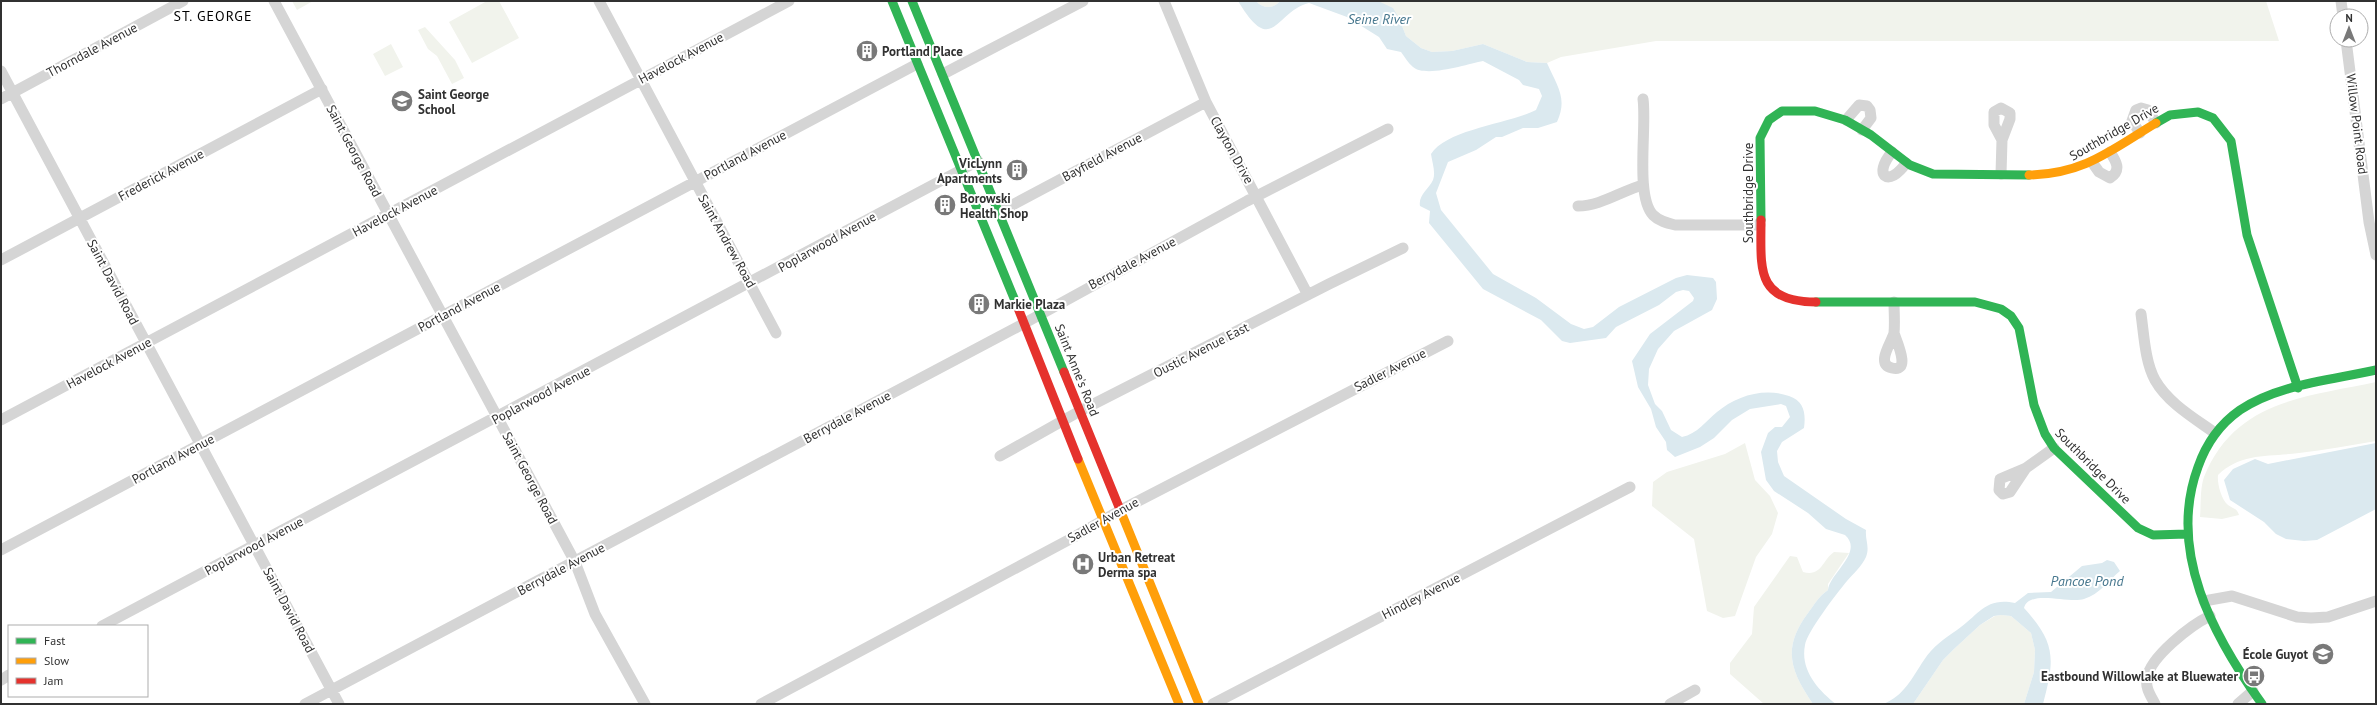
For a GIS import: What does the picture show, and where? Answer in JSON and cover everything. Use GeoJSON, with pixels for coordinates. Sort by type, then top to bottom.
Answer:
{"type":"FeatureCollection","features":[{"type":"Feature","properties":{"kind":"street","name":"Thorndale Avenue"},"geometry":{"type":"LineString","coordinates":[[1,99],[183,1]]}},
{"type":"Feature","properties":{"kind":"street","name":"Saint George Road"},"geometry":{"type":"LineString","coordinates":[[274,1],[575,562],[595,614],[644,704]]}},
{"type":"Feature","properties":{"kind":"street","name":"Saint Andrew Road"},"geometry":{"type":"LineString","coordinates":[[599,1],[694,182],[776,333]]}},
{"type":"Feature","properties":{"kind":"street","name":"Havelock Avenue"},"geometry":{"type":"LineString","coordinates":[[1,420],[788,1]]}},
{"type":"Feature","properties":{"kind":"street"},"geometry":{"type":"LineString","coordinates":[[892,1],[1064,421],[1089,490],[1179,704]]}},
{"type":"Feature","properties":{"kind":"street","name":"Saint Anne's Road"},"geometry":{"type":"LineString","coordinates":[[912,1],[1199,704]]}},
{"type":"Feature","properties":{"kind":"street"},"geometry":{"type":"LineString","coordinates":[[943,74],[1083,1]]}},
{"type":"Feature","properties":{"kind":"street","name":"Clayton Drive"},"geometry":{"type":"LineString","coordinates":[[1164,1],[1206,102],[1308,295]]}},
{"type":"Feature","properties":{"kind":"street","name":"Willow Point Road"},"geometry":{"type":"LineString","coordinates":[[2347,48],[2373,221],[2376,255]]}},
{"type":"Feature","properties":{"kind":"street","name":"Portland Avenue"},"geometry":{"type":"LineString","coordinates":[[1,550],[918,64]]}},
{"type":"Feature","properties":{"kind":"street","name":"Saint David Road"},"geometry":{"type":"LineString","coordinates":[[1,71],[339,704]]}},
{"type":"Feature","properties":{"kind":"street","name":"Frederick Avenue"},"geometry":{"type":"LineString","coordinates":[[1,260],[322,89]]}},
{"type":"Feature","properties":{"kind":"street"},"geometry":{"type":"LineString","coordinates":[[1643,99],[1646,114],[1643,193],[1647,206],[1652,214],[1663,223],[1675,225],[1760,225]]}},
{"type":"Feature","properties":{"kind":"street","name":"Bayfield Avenue"},"geometry":{"type":"LineString","coordinates":[[999,212],[1206,102]]}},
{"type":"Feature","properties":{"kind":"street"},"geometry":{"type":"LineString","coordinates":[[1846,120],[1855,107],[1859,105],[1867,106],[1870,110],[1871,118],[1862,130]]}},
{"type":"Feature","properties":{"kind":"street"},"geometry":{"type":"LineString","coordinates":[[2140,133],[2132,120],[2136,110],[2140,108],[2148,110],[2156,123]]}},
{"type":"Feature","properties":{"kind":"street","name":"Southbridge Drive"},"geometry":{"type":"LineString","coordinates":[[2187,534],[2153,534],[2138,528],[2054,448],[2044,435],[2034,410],[2019,328],[2007,312],[1989,303],[1797,302],[1779,297],[1772,290],[1763,276],[1761,265],[1760,138],[1765,123],[1773,115],[1784,110],[1828,112],[1846,120],[1862,130],[1906,163],[1922,171],[1933,174],[2001,174],[2060,173],[2074,171],[2110,152],[2170,115],[2185,111],[2200,111],[2215,118],[2226,129],[2234,151],[2241,208],[2247,235],[2298,388]]}},
{"type":"Feature","properties":{"kind":"street","name":"Berrydale Avenue"},"geometry":{"type":"LineString","coordinates":[[305,704],[1024,324],[1040,313],[1257,196],[1388,129]]}},
{"type":"Feature","properties":{"kind":"street"},"geometry":{"type":"LineString","coordinates":[[2001,174],[2002,140]]}},
{"type":"Feature","properties":{"kind":"street"},"geometry":{"type":"LineString","coordinates":[[1892,152],[1883,164],[1883,172],[1885,176],[1889,177],[1897,175],[1906,163]]}},
{"type":"Feature","properties":{"kind":"street"},"geometry":{"type":"LineString","coordinates":[[2092,162],[2099,172],[2110,178],[2116,174],[2118,169],[2117,164],[2110,152]]}},
{"type":"Feature","properties":{"kind":"street","name":"Poplarwood Avenue"},"geometry":{"type":"LineString","coordinates":[[104,625],[498,418],[978,161]]}},
{"type":"Feature","properties":{"kind":"street"},"geometry":{"type":"LineString","coordinates":[[1578,206],[1590,206],[1624,190],[1643,185]]}},
{"type":"Feature","properties":{"kind":"street","name":"Oustic Avenue East"},"geometry":{"type":"LineString","coordinates":[[1000,456],[1080,411],[1403,248]]}},
{"type":"Feature","properties":{"kind":"street"},"geometry":{"type":"LineString","coordinates":[[1894,302],[1894,333]]}},
{"type":"Feature","properties":{"kind":"street"},"geometry":{"type":"LineString","coordinates":[[2140,314],[2149,362],[2155,380],[2167,396],[2215,434]]}},
{"type":"Feature","properties":{"kind":"street","name":"Sadler Avenue"},"geometry":{"type":"LineString","coordinates":[[761,704],[1121,510],[1448,341]]}},
{"type":"Feature","properties":{"kind":"street"},"geometry":{"type":"LineString","coordinates":[[2262,704],[2224,647],[2204,601],[2187,534],[2187,505],[2197,465],[2215,434],[2247,406],[2265,398],[2298,388],[2376,370]]}},
{"type":"Feature","properties":{"kind":"street"},"geometry":{"type":"LineString","coordinates":[[2026,468],[2054,448]]}},
{"type":"Feature","properties":{"kind":"street","name":"Hindley Avenue"},"geometry":{"type":"LineString","coordinates":[[1213,704],[1630,487]]}},
{"type":"Feature","properties":{"kind":"street"},"geometry":{"type":"LineString","coordinates":[[2204,601],[2232,596],[2297,618],[2328,617],[2376,601]]}},
{"type":"Feature","properties":{"kind":"street"},"geometry":{"type":"LineString","coordinates":[[2156,704],[2147,683],[2152,665],[2191,627],[2210,616]]}},
{"type":"Feature","properties":{"kind":"street"},"geometry":{"type":"LineString","coordinates":[[1670,704],[1695,690]]}},
{"type":"Feature","properties":{"kind":"street"},"geometry":{"type":"LineString","coordinates":[[2238,704],[2253,692]]}},
{"type":"Feature","properties":{"kind":"shaded area"},"geometry":{"type":"Polygon","coordinates":[[[292,1],[313,1],[297,10],[292,1]]]}},
{"type":"Feature","properties":{"kind":"shaded area"},"geometry":{"type":"Polygon","coordinates":[[[487,1],[499,1],[519,38],[472,63],[449,22],[487,1]]]}},
{"type":"Feature","properties":{"kind":"shaded area"},"geometry":{"type":"Polygon","coordinates":[[[1256,1],[1280,1],[1275,6],[1265,7],[1256,1]]]}},
{"type":"Feature","properties":{"kind":"shaded area"},"geometry":{"type":"Polygon","coordinates":[[[1378,1],[2266,1],[2279,41],[1656,41],[1561,57],[1547,63],[1527,62],[1483,44],[1452,51],[1432,52],[1421,48],[1406,36],[1399,18],[1378,1]]]}},
{"type":"Feature","properties":{"kind":"shaded area"},"geometry":{"type":"Polygon","coordinates":[[[425,27],[455,60],[464,78],[452,84],[437,56],[428,49],[418,30],[425,27]]]}},
{"type":"Feature","properties":{"kind":"shaded area"},"geometry":{"type":"Polygon","coordinates":[[[391,44],[403,67],[385,76],[373,54],[391,44]]]}},
{"type":"Feature","properties":{"kind":"shaded area"},"geometry":{"type":"Polygon","coordinates":[[[2376,382],[2376,441],[2309,452],[2256,457],[2236,462],[2218,475],[2218,478],[2223,499],[2228,505],[2236,510],[2239,515],[2222,519],[2200,517],[2201,491],[2204,477],[2217,451],[2234,432],[2254,417],[2275,406],[2324,392],[2376,382]]]}},
{"type":"Feature","properties":{"kind":"shaded area"},"geometry":{"type":"Polygon","coordinates":[[[1745,443],[1755,480],[1770,496],[1778,513],[1772,534],[1756,557],[1735,616],[1723,618],[1707,611],[1694,539],[1652,506],[1653,482],[1667,472],[1725,454],[1745,443]]]}},
{"type":"Feature","properties":{"kind":"shaded area"},"geometry":{"type":"Polygon","coordinates":[[[1834,552],[1849,553],[1828,584],[1828,590],[1817,601],[1800,626],[1792,648],[1794,669],[1805,692],[1813,704],[1764,704],[1730,674],[1730,663],[1752,634],[1754,607],[1790,556],[1797,557],[1803,572],[1809,573],[1818,570],[1834,552]]]}},
{"type":"Feature","properties":{"kind":"shaded area"},"geometry":{"type":"Polygon","coordinates":[[[1995,616],[2011,616],[2031,633],[2035,650],[2034,672],[2024,704],[1913,704],[1943,660],[1980,625],[1995,616]]]}},
{"type":"Feature","properties":{"kind":"water","name":"Seine River"},"geometry":{"type":"Polygon","coordinates":[[[1238,1],[1256,1],[1262,6],[1272,7],[1280,1],[1378,1],[1393,8],[1399,18],[1406,36],[1421,48],[1432,52],[1452,51],[1483,44],[1527,62],[1547,63],[1560,92],[1561,106],[1557,122],[1538,128],[1523,128],[1502,137],[1496,137],[1476,150],[1448,162],[1436,193],[1441,210],[1493,274],[1536,298],[1571,324],[1584,329],[1593,327],[1619,307],[1676,278],[1687,275],[1713,278],[1716,282],[1717,299],[1712,310],[1674,331],[1658,349],[1649,369],[1648,385],[1655,404],[1662,411],[1671,430],[1682,437],[1697,430],[1717,412],[1733,401],[1751,395],[1770,392],[1780,393],[1794,398],[1801,404],[1805,417],[1804,428],[1782,442],[1777,451],[1778,462],[1784,476],[1846,519],[1866,530],[1868,550],[1866,557],[1860,567],[1842,587],[1823,613],[1811,631],[1805,645],[1805,663],[1812,679],[1817,686],[1836,704],[1813,704],[1805,692],[1794,669],[1792,648],[1800,626],[1817,601],[1828,590],[1830,583],[1848,555],[1851,548],[1850,542],[1845,535],[1826,529],[1808,513],[1774,491],[1766,480],[1761,452],[1768,433],[1775,427],[1782,427],[1790,417],[1786,406],[1781,404],[1750,409],[1732,420],[1714,438],[1700,447],[1675,457],[1667,450],[1666,442],[1656,427],[1651,409],[1638,387],[1632,361],[1650,334],[1693,301],[1694,298],[1689,291],[1683,290],[1676,292],[1659,305],[1616,327],[1606,338],[1570,343],[1562,341],[1541,320],[1483,289],[1429,223],[1430,211],[1420,206],[1424,192],[1434,177],[1431,154],[1439,146],[1464,133],[1536,110],[1542,96],[1539,89],[1523,85],[1519,80],[1483,61],[1437,71],[1419,70],[1408,62],[1401,52],[1387,49],[1379,37],[1347,17],[1309,3],[1288,14],[1274,27],[1267,29],[1259,27],[1250,18],[1238,1]]]}},
{"type":"Feature","properties":{"kind":"water"},"geometry":{"type":"Polygon","coordinates":[[[2376,443],[2376,509],[2317,540],[2304,541],[2286,539],[2276,534],[2264,522],[2230,500],[2224,480],[2233,469],[2255,459],[2268,464],[2376,443]]]}},
{"type":"Feature","properties":{"kind":"water","name":"Pancoe Pond"},"geometry":{"type":"Polygon","coordinates":[[[2107,560],[2114,562],[2120,571],[2104,587],[2090,597],[2077,600],[2050,598],[2033,599],[2027,602],[2024,608],[2042,631],[2050,652],[2050,675],[2043,704],[2024,704],[2034,672],[2035,650],[2031,633],[2011,616],[2001,615],[1994,616],[1980,625],[1943,660],[1913,704],[1883,704],[1897,696],[1907,686],[1927,655],[1935,647],[1989,605],[2005,602],[2015,603],[2028,593],[2051,592],[2082,566],[2102,563],[2107,560]]]}},
{"type":"Feature","properties":{"kind":"traffic: fast"},"geometry":{"type":"LineString","coordinates":[[892,1],[1018,308]]}},
{"type":"Feature","properties":{"kind":"traffic: fast"},"geometry":{"type":"LineString","coordinates":[[912,1],[1064,372]]}},
{"type":"Feature","properties":{"kind":"traffic: fast"},"geometry":{"type":"LineString","coordinates":[[1761,220],[1760,138],[1769,120],[1782,111],[1815,111],[1845,120],[1871,135],[1910,165],[1933,174],[2029,175]]}},
{"type":"Feature","properties":{"kind":"traffic: fast"},"geometry":{"type":"LineString","coordinates":[[2156,123],[2170,115],[2198,112],[2213,118],[2231,141],[2247,235],[2298,388]]}},
{"type":"Feature","properties":{"kind":"traffic: fast"},"geometry":{"type":"LineString","coordinates":[[1816,302],[1975,302],[2001,309],[2011,316],[2019,328],[2034,405],[2045,434],[2054,448],[2138,528],[2153,535],[2187,534]]}},
{"type":"Feature","properties":{"kind":"traffic: fast"},"geometry":{"type":"LineString","coordinates":[[2262,704],[2227,650],[2212,621],[2200,592],[2192,561],[2188,530],[2190,499],[2198,467],[2205,450],[2220,428],[2240,410],[2255,401],[2272,394],[2306,384],[2376,370]]}},
{"type":"Feature","properties":{"kind":"traffic: slow"},"geometry":{"type":"LineString","coordinates":[[2029,175],[2048,174],[2066,170],[2096,159],[2156,123]]}},
{"type":"Feature","properties":{"kind":"traffic: slow"},"geometry":{"type":"LineString","coordinates":[[1078,459],[1179,704]]}},
{"type":"Feature","properties":{"kind":"traffic: slow"},"geometry":{"type":"LineString","coordinates":[[1121,512],[1199,704]]}},
{"type":"Feature","properties":{"kind":"traffic: jam"},"geometry":{"type":"LineString","coordinates":[[1761,220],[1762,267],[1766,279],[1772,289],[1782,296],[1796,300],[1816,302]]}},
{"type":"Feature","properties":{"kind":"traffic: jam"},"geometry":{"type":"LineString","coordinates":[[1018,308],[1078,459]]}},
{"type":"Feature","properties":{"kind":"traffic: jam"},"geometry":{"type":"LineString","coordinates":[[1064,372],[1121,512]]}},
{"type":"Feature","properties":{"kind":"place","name":"Portland Place"},"geometry":{"type":"Point","coordinates":[867,51]}},
{"type":"Feature","properties":{"kind":"place","name":"Saint George School"},"geometry":{"type":"Point","coordinates":[402,101]}},
{"type":"Feature","properties":{"kind":"place","name":"VicLynn Apartments"},"geometry":{"type":"Point","coordinates":[1017,170]}},
{"type":"Feature","properties":{"kind":"place","name":"Borowski Health Shop"},"geometry":{"type":"Point","coordinates":[945,205]}},
{"type":"Feature","properties":{"kind":"place","name":"Markie Plaza"},"geometry":{"type":"Point","coordinates":[979,304]}},
{"type":"Feature","properties":{"kind":"place","name":"Urban Retreat Derma spa"},"geometry":{"type":"Point","coordinates":[1083,564]}},
{"type":"Feature","properties":{"kind":"place","name":"École Guyot"},"geometry":{"type":"Point","coordinates":[2323,654]}},
{"type":"Feature","properties":{"kind":"place","name":"Eastbound Willowlake at Bluewater"},"geometry":{"type":"Point","coordinates":[2254,676]}},
{"type":"Feature","properties":{"kind":"district","name":"ST. GEORGE"},"geometry":{"type":"Point","coordinates":[213,16]}}]}
